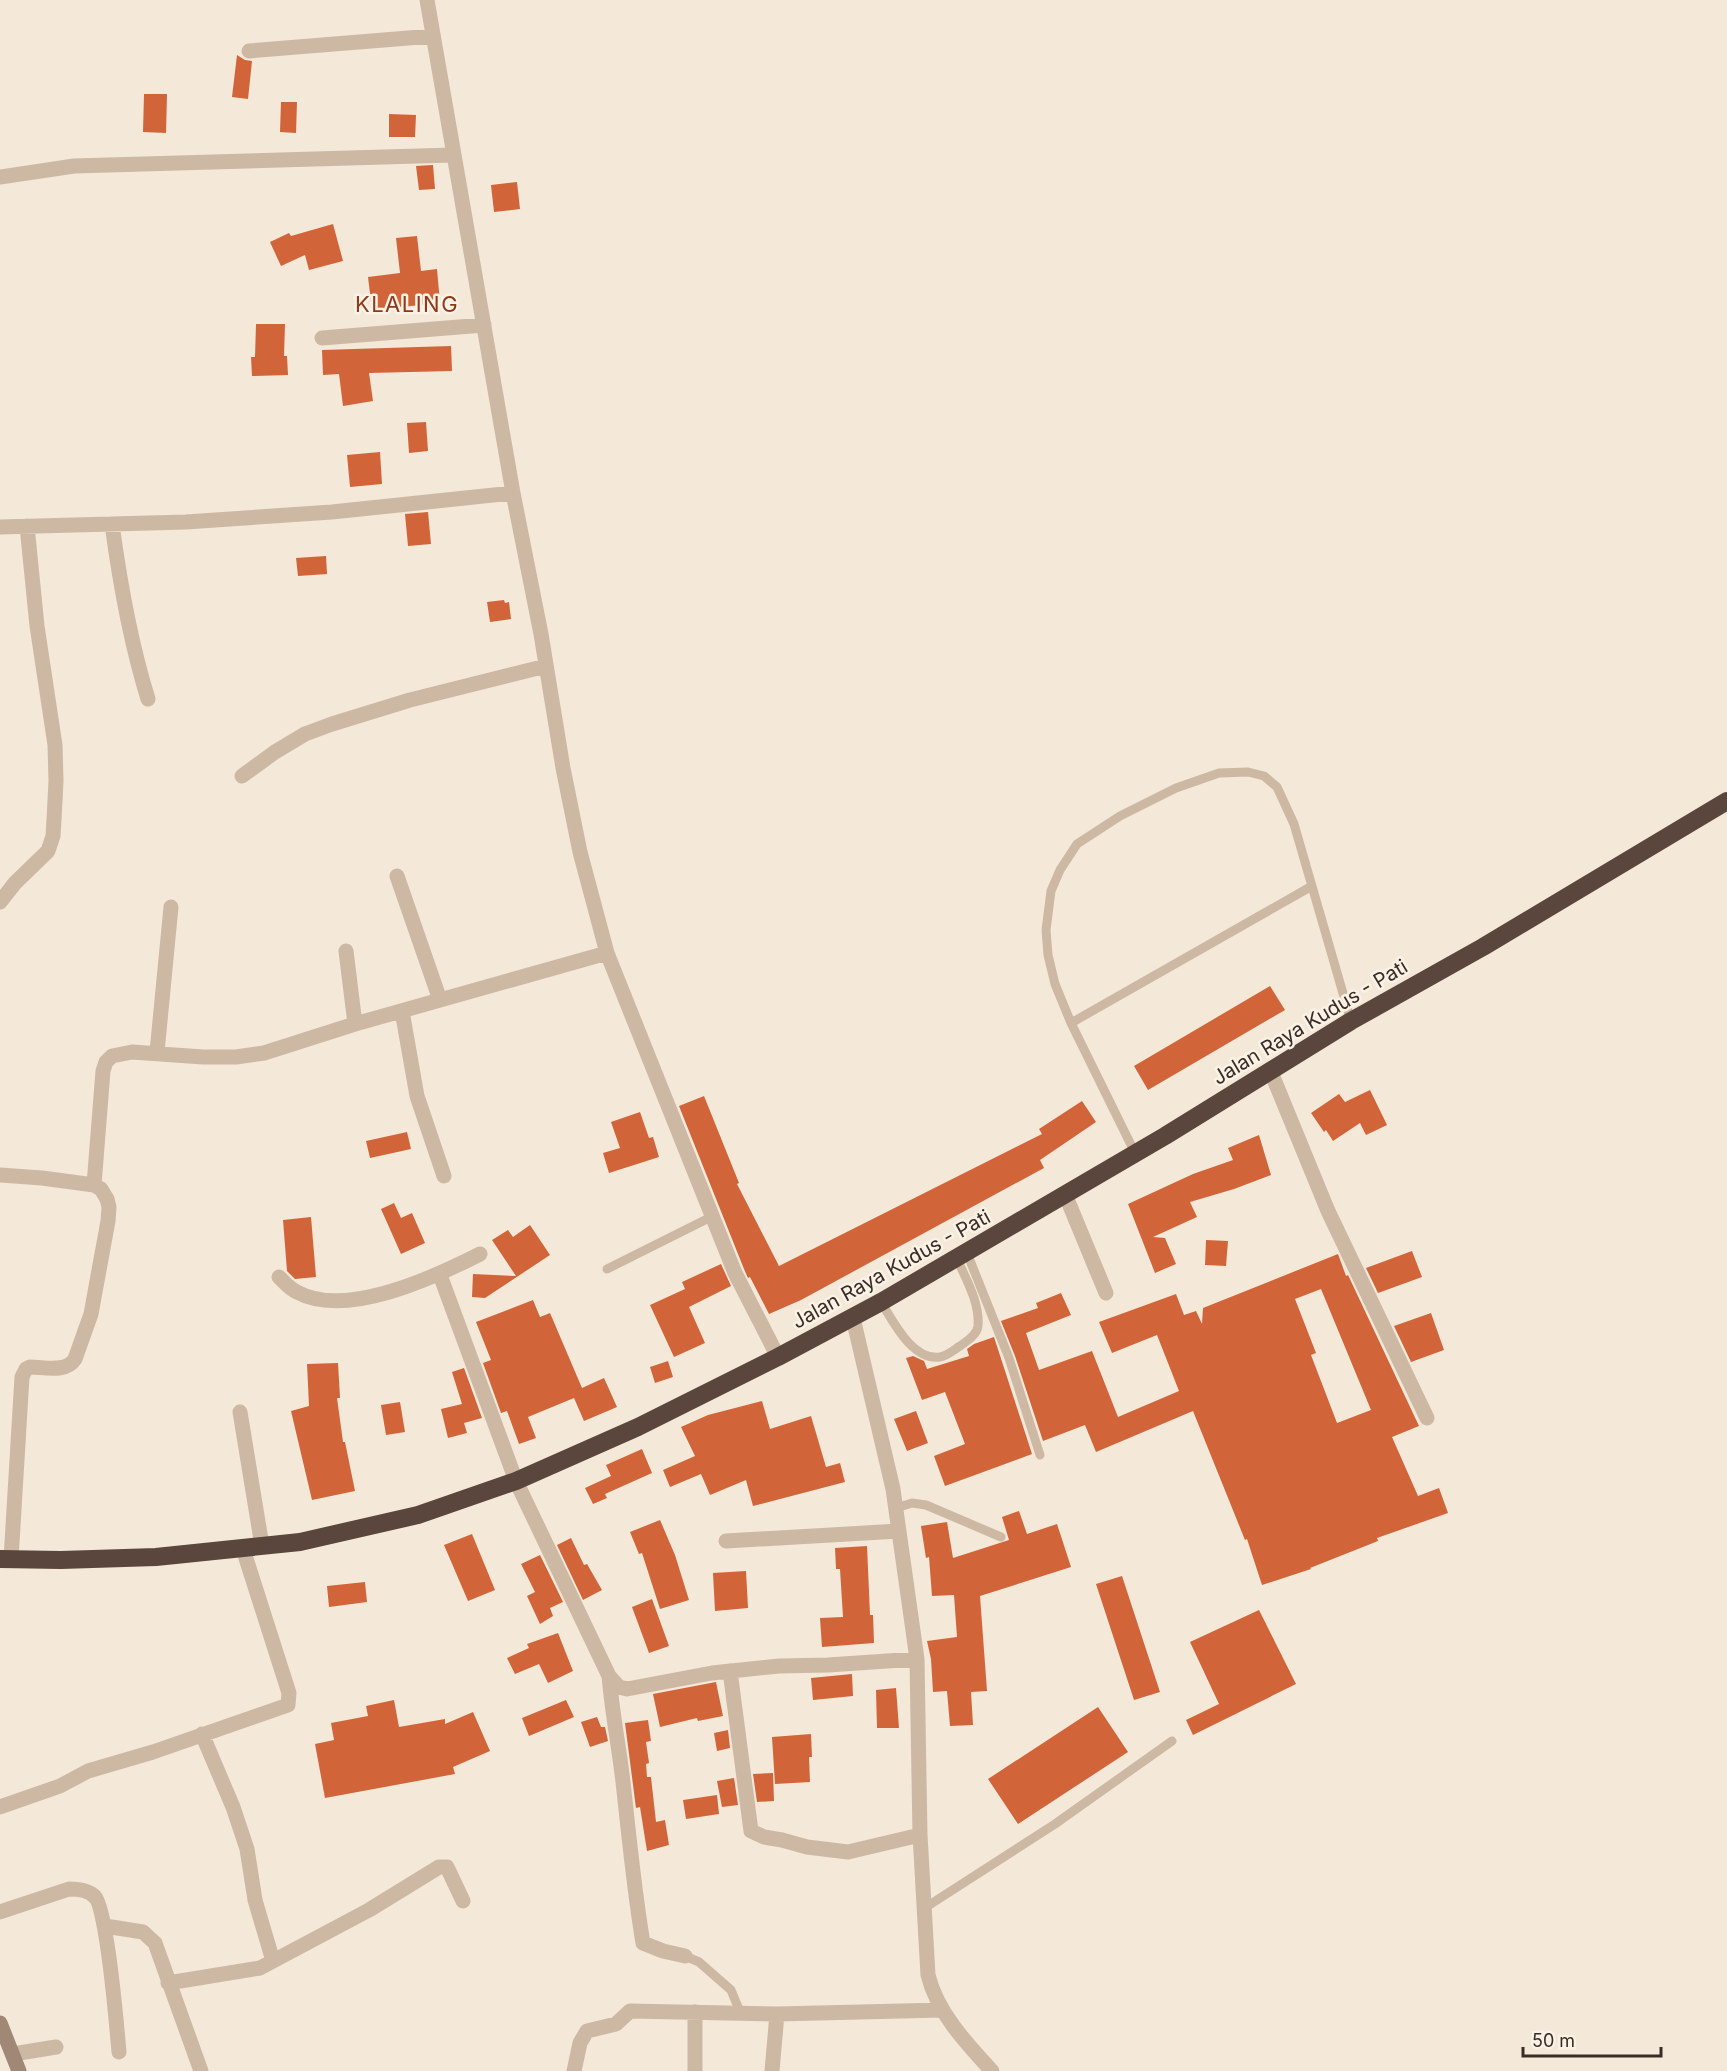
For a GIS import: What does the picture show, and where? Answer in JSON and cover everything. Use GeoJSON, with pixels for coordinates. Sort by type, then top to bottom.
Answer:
{"type":"FeatureCollection","features":[{"type":"Feature","properties":{"kind":"highway","name":"Jalan Raya Kudus - Pati"},"geometry":{"type":"LineString","coordinates":[[6,1559],[156,1557],[300,1542],[417,1515],[516,1481],[638,1427],[853,1318],[962,1256],[1271,1072],[1351,1021],[1483,947],[1727,801]]}},
{"type":"Feature","properties":{"kind":"main road"},"geometry":{"type":"LineString","coordinates":[[2,2032],[19,2071]]}},
{"type":"Feature","properties":{"kind":"street"},"geometry":{"type":"LineString","coordinates":[[427,0],[513,494],[580,852],[607,953],[735,1273],[778,1357]]}},
{"type":"Feature","properties":{"kind":"street"},"geometry":{"type":"LineString","coordinates":[[249,51],[433,36]]}},
{"type":"Feature","properties":{"kind":"street"},"geometry":{"type":"LineString","coordinates":[[0,177],[74,166],[453,155]]}},
{"type":"Feature","properties":{"kind":"street"},"geometry":{"type":"LineString","coordinates":[[322,338],[385,335],[483,325]]}},
{"type":"Feature","properties":{"kind":"street"},"geometry":{"type":"LineString","coordinates":[[0,527],[186,522],[332,512],[513,494]]}},
{"type":"Feature","properties":{"kind":"street"},"geometry":{"type":"LineString","coordinates":[[112,524],[121,591],[135,655],[148,699]]}},
{"type":"Feature","properties":{"kind":"street"},"geometry":{"type":"LineString","coordinates":[[0,902],[15,883],[48,851],[52,836],[57,781],[55,745],[37,626],[27,526]]}},
{"type":"Feature","properties":{"kind":"street"},"geometry":{"type":"LineString","coordinates":[[242,776],[274,752],[305,734],[332,724],[410,700],[546,666]]}},
{"type":"Feature","properties":{"kind":"street"},"geometry":{"type":"LineString","coordinates":[[397,876],[440,1000]]}},
{"type":"Feature","properties":{"kind":"street"},"geometry":{"type":"LineString","coordinates":[[157,1053],[171,907]]}},
{"type":"Feature","properties":{"kind":"street"},"geometry":{"type":"LineString","coordinates":[[346,951],[355,1024]]}},
{"type":"Feature","properties":{"kind":"street"},"geometry":{"type":"LineString","coordinates":[[94,1185],[103,1077],[106,1062],[112,1056],[123,1053],[157,1053],[236,1057],[264,1053],[355,1024],[607,953]]}},
{"type":"Feature","properties":{"kind":"street"},"geometry":{"type":"LineString","coordinates":[[402,1011],[417,1096],[444,1176]]}},
{"type":"Feature","properties":{"kind":"street"},"geometry":{"type":"LineString","coordinates":[[1271,1072],[1328,1211],[1427,1418]]}},
{"type":"Feature","properties":{"kind":"street"},"geometry":{"type":"LineString","coordinates":[[0,1175],[94,1185],[102,1190],[109,1207],[91,1314],[72,1364],[66,1368],[30,1367],[26,1369],[22,1377],[6,1559]]}},
{"type":"Feature","properties":{"kind":"street"},"geometry":{"type":"LineString","coordinates":[[1065,1194],[1106,1293]]}},
{"type":"Feature","properties":{"kind":"street"},"geometry":{"type":"LineString","coordinates":[[279,1277],[291,1289],[303,1295],[329,1300],[348,1300],[376,1296],[440,1275],[480,1254]]}},
{"type":"Feature","properties":{"kind":"street"},"geometry":{"type":"LineString","coordinates":[[440,1275],[516,1481],[609,1676],[619,1687],[627,1689],[730,1671],[779,1666],[917,1659]]}},
{"type":"Feature","properties":{"kind":"street"},"geometry":{"type":"LineString","coordinates":[[853,1318],[896,1508],[917,1659],[920,1835],[928,1975],[932,1992],[942,2010],[971,2049],[992,2071]]}},
{"type":"Feature","properties":{"kind":"street"},"geometry":{"type":"LineString","coordinates":[[240,1413],[262,1546]]}},
{"type":"Feature","properties":{"kind":"street"},"geometry":{"type":"LineString","coordinates":[[726,1541],[899,1531]]}},
{"type":"Feature","properties":{"kind":"street"},"geometry":{"type":"LineString","coordinates":[[0,1807],[60,1786],[88,1771],[287,1706],[290,1701],[243,1549]]}},
{"type":"Feature","properties":{"kind":"street"},"geometry":{"type":"LineString","coordinates":[[730,1671],[751,1831],[764,1837],[807,1847],[848,1852],[920,1835]]}},
{"type":"Feature","properties":{"kind":"street"},"geometry":{"type":"LineString","coordinates":[[609,1676],[643,1943],[685,1956]]}},
{"type":"Feature","properties":{"kind":"street"},"geometry":{"type":"LineString","coordinates":[[202,1734],[233,1807],[247,1850],[255,1900],[273,1961]]}},
{"type":"Feature","properties":{"kind":"street"},"geometry":{"type":"LineString","coordinates":[[168,1983],[260,1968],[369,1910],[439,1867],[447,1867],[463,1901]]}},
{"type":"Feature","properties":{"kind":"street"},"geometry":{"type":"LineString","coordinates":[[0,1912],[69,1889],[80,1889],[95,1896],[105,1926],[119,2052]]}},
{"type":"Feature","properties":{"kind":"street"},"geometry":{"type":"LineString","coordinates":[[105,1926],[143,1932],[155,1943],[201,2071]]}},
{"type":"Feature","properties":{"kind":"street"},"geometry":{"type":"LineString","coordinates":[[574,2071],[580,2043],[587,2031],[616,2024],[630,2011],[777,2014],[942,2010]]}},
{"type":"Feature","properties":{"kind":"street"},"geometry":{"type":"LineString","coordinates":[[694,2071],[695,2012]]}},
{"type":"Feature","properties":{"kind":"street"},"geometry":{"type":"LineString","coordinates":[[772,2071],[777,2014]]}},
{"type":"Feature","properties":{"kind":"street"},"geometry":{"type":"LineString","coordinates":[[13,2054],[56,2047]]}},
{"type":"Feature","properties":{"kind":"lane"},"geometry":{"type":"LineString","coordinates":[[1135,1153],[1071,1023],[1055,984],[1048,955],[1046,930],[1051,891],[1060,870],[1077,844],[1120,816],[1176,788],[1219,772],[1248,772],[1264,776],[1277,787],[1294,824],[1351,1021]]}},
{"type":"Feature","properties":{"kind":"lane"},"geometry":{"type":"LineString","coordinates":[[1071,1023],[1312,886]]}},
{"type":"Feature","properties":{"kind":"lane"},"geometry":{"type":"LineString","coordinates":[[607,1269],[713,1216]]}},
{"type":"Feature","properties":{"kind":"lane"},"geometry":{"type":"LineString","coordinates":[[881,1302],[912,1347],[931,1357],[940,1357],[950,1353],[974,1335],[978,1323],[962,1256]]}},
{"type":"Feature","properties":{"kind":"lane"},"geometry":{"type":"LineString","coordinates":[[962,1256],[1009,1358],[1040,1455]]}},
{"type":"Feature","properties":{"kind":"lane"},"geometry":{"type":"LineString","coordinates":[[896,1508],[912,1503],[926,1505],[1001,1537]]}},
{"type":"Feature","properties":{"kind":"lane"},"geometry":{"type":"LineString","coordinates":[[923,1909],[1055,1824],[1172,1741]]}},
{"type":"Feature","properties":{"kind":"lane"},"geometry":{"type":"LineString","coordinates":[[685,1956],[699,1962],[730,1990],[740,2012]]}},
{"type":"Feature","properties":{"kind":"building"},"geometry":{"type":"Polygon","coordinates":[[[237,55],[252,61],[248,99],[232,97],[237,55]]]}},
{"type":"Feature","properties":{"kind":"building"},"geometry":{"type":"Polygon","coordinates":[[[144,94],[167,94],[166,133],[143,132],[144,94]]]}},
{"type":"Feature","properties":{"kind":"building"},"geometry":{"type":"Polygon","coordinates":[[[281,102],[297,102],[296,133],[280,132],[281,102]]]}},
{"type":"Feature","properties":{"kind":"building"},"geometry":{"type":"Polygon","coordinates":[[[389,114],[416,115],[415,137],[389,137],[389,114]]]}},
{"type":"Feature","properties":{"kind":"building"},"geometry":{"type":"Polygon","coordinates":[[[433,165],[435,189],[419,190],[416,166],[433,165]]]}},
{"type":"Feature","properties":{"kind":"building"},"geometry":{"type":"Polygon","coordinates":[[[517,182],[520,209],[494,212],[491,185],[517,182]]]}},
{"type":"Feature","properties":{"kind":"building"},"geometry":{"type":"Polygon","coordinates":[[[333,224],[343,261],[309,270],[305,255],[281,266],[270,242],[289,233],[291,236],[333,224]]]}},
{"type":"Feature","properties":{"kind":"building"},"geometry":{"type":"Polygon","coordinates":[[[417,236],[421,271],[437,269],[440,303],[372,310],[368,277],[400,273],[396,238],[417,236]]]}},
{"type":"Feature","properties":{"kind":"building"},"geometry":{"type":"Polygon","coordinates":[[[256,324],[285,324],[284,356],[287,356],[288,375],[252,376],[251,357],[255,357],[256,324]]]}},
{"type":"Feature","properties":{"kind":"building"},"geometry":{"type":"Polygon","coordinates":[[[451,346],[452,371],[369,373],[373,401],[343,406],[339,374],[323,375],[322,350],[451,346]]]}},
{"type":"Feature","properties":{"kind":"building"},"geometry":{"type":"Polygon","coordinates":[[[426,422],[428,451],[409,453],[407,423],[426,422]]]}},
{"type":"Feature","properties":{"kind":"building"},"geometry":{"type":"Polygon","coordinates":[[[380,452],[382,484],[350,487],[347,455],[380,452]]]}},
{"type":"Feature","properties":{"kind":"building"},"geometry":{"type":"Polygon","coordinates":[[[428,512],[431,544],[408,546],[405,514],[428,512]]]}},
{"type":"Feature","properties":{"kind":"building"},"geometry":{"type":"Polygon","coordinates":[[[326,556],[327,574],[298,576],[296,558],[326,556]]]}},
{"type":"Feature","properties":{"kind":"building"},"geometry":{"type":"Polygon","coordinates":[[[504,600],[505,603],[509,602],[511,619],[490,622],[487,602],[504,600]]]}},
{"type":"Feature","properties":{"kind":"building"},"geometry":{"type":"Polygon","coordinates":[[[1270,986],[1285,1010],[1148,1090],[1134,1066],[1270,986]]]}},
{"type":"Feature","properties":{"kind":"building"},"geometry":{"type":"Polygon","coordinates":[[[1370,1090],[1387,1125],[1366,1135],[1360,1123],[1333,1141],[1311,1113],[1339,1094],[1345,1102],[1370,1090]]]}},
{"type":"Feature","properties":{"kind":"building"},"geometry":{"type":"Polygon","coordinates":[[[704,1096],[739,1183],[737,1184],[779,1266],[1042,1134],[1039,1129],[1082,1101],[1096,1122],[1040,1160],[1044,1168],[801,1300],[769,1314],[744,1269],[679,1106],[704,1096]]]}},
{"type":"Feature","properties":{"kind":"building"},"geometry":{"type":"Polygon","coordinates":[[[640,1112],[649,1138],[653,1137],[659,1157],[609,1173],[603,1153],[620,1148],[611,1122],[640,1112]]]}},
{"type":"Feature","properties":{"kind":"building"},"geometry":{"type":"Polygon","coordinates":[[[407,1132],[411,1149],[370,1158],[366,1141],[407,1132]]]}},
{"type":"Feature","properties":{"kind":"building"},"geometry":{"type":"Polygon","coordinates":[[[1259,1135],[1271,1175],[1190,1202],[1197,1217],[1153,1237],[1165,1238],[1176,1264],[1155,1273],[1128,1204],[1193,1174],[1233,1160],[1228,1148],[1259,1135]]]}},
{"type":"Feature","properties":{"kind":"building"},"geometry":{"type":"Polygon","coordinates":[[[394,1203],[401,1218],[412,1213],[425,1243],[401,1254],[381,1209],[394,1203]]]}},
{"type":"Feature","properties":{"kind":"building"},"geometry":{"type":"Polygon","coordinates":[[[311,1217],[316,1277],[295,1279],[287,1271],[283,1220],[311,1217]]]}},
{"type":"Feature","properties":{"kind":"building"},"geometry":{"type":"Polygon","coordinates":[[[530,1225],[550,1255],[485,1298],[472,1297],[473,1274],[516,1276],[492,1240],[508,1230],[513,1237],[530,1225]]]}},
{"type":"Feature","properties":{"kind":"building"},"geometry":{"type":"Polygon","coordinates":[[[1206,1240],[1228,1241],[1226,1266],[1205,1265],[1206,1240]]]}},
{"type":"Feature","properties":{"kind":"building"},"geometry":{"type":"Polygon","coordinates":[[[1412,1251],[1422,1277],[1378,1293],[1366,1268],[1412,1251]]]}},
{"type":"Feature","properties":{"kind":"building"},"geometry":{"type":"Polygon","coordinates":[[[1338,1254],[1346,1276],[1348,1275],[1419,1426],[1392,1437],[1418,1496],[1439,1488],[1448,1513],[1377,1538],[1378,1541],[1311,1569],[1262,1585],[1247,1539],[1245,1540],[1193,1411],[1096,1452],[1085,1425],[1043,1441],[1001,1321],[1038,1308],[1036,1303],[1061,1293],[1071,1315],[1026,1333],[1039,1370],[1092,1351],[1118,1417],[1179,1391],[1157,1335],[1112,1353],[1099,1322],[1176,1294],[1184,1315],[1196,1311],[1202,1324],[1203,1308],[1338,1254]],[[1321,1289],[1295,1299],[1316,1353],[1311,1355],[1337,1423],[1371,1410],[1321,1289]]]}},
{"type":"Feature","properties":{"kind":"building"},"geometry":{"type":"Polygon","coordinates":[[[721,1264],[731,1286],[689,1307],[705,1343],[674,1357],[650,1305],[685,1289],[682,1282],[721,1264]]]}},
{"type":"Feature","properties":{"kind":"building"},"geometry":{"type":"Polygon","coordinates":[[[533,1300],[540,1317],[550,1313],[582,1388],[604,1378],[617,1407],[584,1421],[574,1398],[528,1417],[536,1438],[519,1444],[507,1411],[501,1413],[483,1363],[491,1360],[476,1322],[533,1300]]]}},
{"type":"Feature","properties":{"kind":"building"},"geometry":{"type":"Polygon","coordinates":[[[1431,1313],[1444,1350],[1411,1362],[1394,1326],[1431,1313]]]}},
{"type":"Feature","properties":{"kind":"building"},"geometry":{"type":"Polygon","coordinates":[[[994,1337],[1032,1454],[945,1486],[934,1456],[965,1444],[945,1392],[922,1400],[906,1358],[913,1356],[924,1361],[927,1369],[969,1356],[967,1349],[994,1337]]]}},
{"type":"Feature","properties":{"kind":"building"},"geometry":{"type":"Polygon","coordinates":[[[668,1361],[673,1377],[655,1383],[650,1367],[668,1361]]]}},
{"type":"Feature","properties":{"kind":"building"},"geometry":{"type":"Polygon","coordinates":[[[338,1363],[340,1398],[337,1398],[343,1442],[345,1442],[355,1491],[312,1500],[291,1411],[309,1406],[307,1364],[338,1363]]]}},
{"type":"Feature","properties":{"kind":"building"},"geometry":{"type":"Polygon","coordinates":[[[464,1368],[482,1418],[464,1423],[467,1433],[448,1438],[441,1409],[462,1404],[452,1372],[464,1368]]]}},
{"type":"Feature","properties":{"kind":"building"},"geometry":{"type":"Polygon","coordinates":[[[762,1401],[770,1429],[811,1416],[826,1467],[840,1463],[845,1482],[753,1506],[746,1480],[710,1495],[701,1474],[670,1487],[663,1470],[695,1456],[681,1427],[708,1415],[762,1401]]]}},
{"type":"Feature","properties":{"kind":"building"},"geometry":{"type":"Polygon","coordinates":[[[400,1402],[405,1432],[386,1435],[381,1405],[400,1402]]]}},
{"type":"Feature","properties":{"kind":"building"},"geometry":{"type":"Polygon","coordinates":[[[916,1411],[928,1443],[907,1451],[894,1419],[916,1411]]]}},
{"type":"Feature","properties":{"kind":"building"},"geometry":{"type":"Polygon","coordinates":[[[642,1449],[652,1473],[605,1494],[607,1498],[593,1504],[585,1488],[611,1476],[606,1465],[642,1449]]]}},
{"type":"Feature","properties":{"kind":"building"},"geometry":{"type":"Polygon","coordinates":[[[1019,1511],[1027,1534],[1057,1524],[1071,1567],[980,1596],[987,1691],[971,1692],[973,1725],[950,1726],[947,1691],[933,1692],[931,1659],[927,1641],[957,1637],[954,1595],[932,1596],[929,1557],[926,1558],[921,1526],[947,1522],[953,1558],[1009,1540],[1002,1517],[1019,1511]]]}},
{"type":"Feature","properties":{"kind":"building"},"geometry":{"type":"Polygon","coordinates":[[[660,1520],[675,1555],[689,1600],[660,1609],[642,1553],[639,1554],[630,1532],[660,1520]]]}},
{"type":"Feature","properties":{"kind":"building"},"geometry":{"type":"Polygon","coordinates":[[[472,1534],[495,1590],[468,1601],[444,1545],[472,1534]]]}},
{"type":"Feature","properties":{"kind":"building"},"geometry":{"type":"Polygon","coordinates":[[[571,1538],[584,1565],[587,1564],[602,1590],[583,1600],[557,1545],[571,1538]]]}},
{"type":"Feature","properties":{"kind":"building"},"geometry":{"type":"Polygon","coordinates":[[[867,1546],[870,1615],[873,1615],[874,1643],[822,1647],[820,1618],[843,1617],[840,1569],[836,1569],[835,1548],[867,1546]]]}},
{"type":"Feature","properties":{"kind":"building"},"geometry":{"type":"Polygon","coordinates":[[[540,1555],[563,1602],[550,1608],[553,1616],[540,1624],[527,1596],[535,1592],[521,1564],[540,1555]]]}},
{"type":"Feature","properties":{"kind":"building"},"geometry":{"type":"Polygon","coordinates":[[[746,1571],[748,1608],[715,1611],[713,1573],[746,1571]]]}},
{"type":"Feature","properties":{"kind":"building"},"geometry":{"type":"Polygon","coordinates":[[[1122,1576],[1160,1692],[1134,1700],[1096,1584],[1122,1576]]]}},
{"type":"Feature","properties":{"kind":"building"},"geometry":{"type":"Polygon","coordinates":[[[365,1582],[367,1602],[329,1607],[327,1586],[365,1582]]]}},
{"type":"Feature","properties":{"kind":"building"},"geometry":{"type":"Polygon","coordinates":[[[652,1599],[669,1646],[649,1653],[632,1607],[652,1599]]]}},
{"type":"Feature","properties":{"kind":"building"},"geometry":{"type":"Polygon","coordinates":[[[1259,1610],[1296,1684],[1193,1735],[1186,1720],[1219,1704],[1190,1642],[1259,1610]]]}},
{"type":"Feature","properties":{"kind":"building"},"geometry":{"type":"Polygon","coordinates":[[[558,1633],[573,1671],[548,1683],[539,1664],[515,1674],[507,1658],[529,1648],[527,1644],[558,1633]]]}},
{"type":"Feature","properties":{"kind":"building"},"geometry":{"type":"Polygon","coordinates":[[[852,1674],[853,1696],[813,1700],[811,1678],[852,1674]]]}},
{"type":"Feature","properties":{"kind":"building"},"geometry":{"type":"Polygon","coordinates":[[[716,1682],[723,1716],[698,1721],[697,1718],[660,1727],[653,1694],[716,1682]]]}},
{"type":"Feature","properties":{"kind":"building"},"geometry":{"type":"Polygon","coordinates":[[[896,1688],[899,1728],[877,1728],[876,1690],[896,1688]]]}},
{"type":"Feature","properties":{"kind":"building"},"geometry":{"type":"Polygon","coordinates":[[[394,1700],[399,1727],[445,1719],[445,1724],[473,1712],[490,1751],[453,1767],[455,1774],[325,1798],[315,1744],[334,1740],[331,1723],[368,1716],[366,1706],[394,1700]]]}},
{"type":"Feature","properties":{"kind":"building"},"geometry":{"type":"Polygon","coordinates":[[[566,1700],[574,1717],[529,1736],[522,1718],[566,1700]]]}},
{"type":"Feature","properties":{"kind":"building"},"geometry":{"type":"Polygon","coordinates":[[[1098,1707],[1128,1752],[1018,1824],[988,1779],[1098,1707]]]}},
{"type":"Feature","properties":{"kind":"building"},"geometry":{"type":"Polygon","coordinates":[[[597,1717],[601,1727],[605,1727],[608,1741],[590,1747],[581,1722],[597,1717]]]}},
{"type":"Feature","properties":{"kind":"building"},"geometry":{"type":"Polygon","coordinates":[[[648,1720],[651,1741],[646,1742],[649,1763],[646,1764],[647,1777],[651,1777],[656,1822],[665,1820],[669,1845],[647,1851],[640,1807],[636,1808],[625,1723],[648,1720]]]}},
{"type":"Feature","properties":{"kind":"building"},"geometry":{"type":"Polygon","coordinates":[[[728,1730],[730,1748],[717,1751],[714,1733],[728,1730]]]}},
{"type":"Feature","properties":{"kind":"building"},"geometry":{"type":"Polygon","coordinates":[[[811,1734],[810,1782],[775,1784],[772,1737],[811,1734]]]}},
{"type":"Feature","properties":{"kind":"building"},"geometry":{"type":"Polygon","coordinates":[[[773,1773],[774,1801],[757,1802],[753,1774],[773,1773]]]}},
{"type":"Feature","properties":{"kind":"building"},"geometry":{"type":"Polygon","coordinates":[[[734,1778],[738,1805],[722,1807],[717,1781],[734,1778]]]}},
{"type":"Feature","properties":{"kind":"building"},"geometry":{"type":"Polygon","coordinates":[[[717,1795],[719,1814],[686,1819],[683,1800],[717,1795]]]}},
{"type":"Feature","properties":{"kind":"district","name":"KLALING"},"geometry":{"type":"Point","coordinates":[407,304]}}]}
